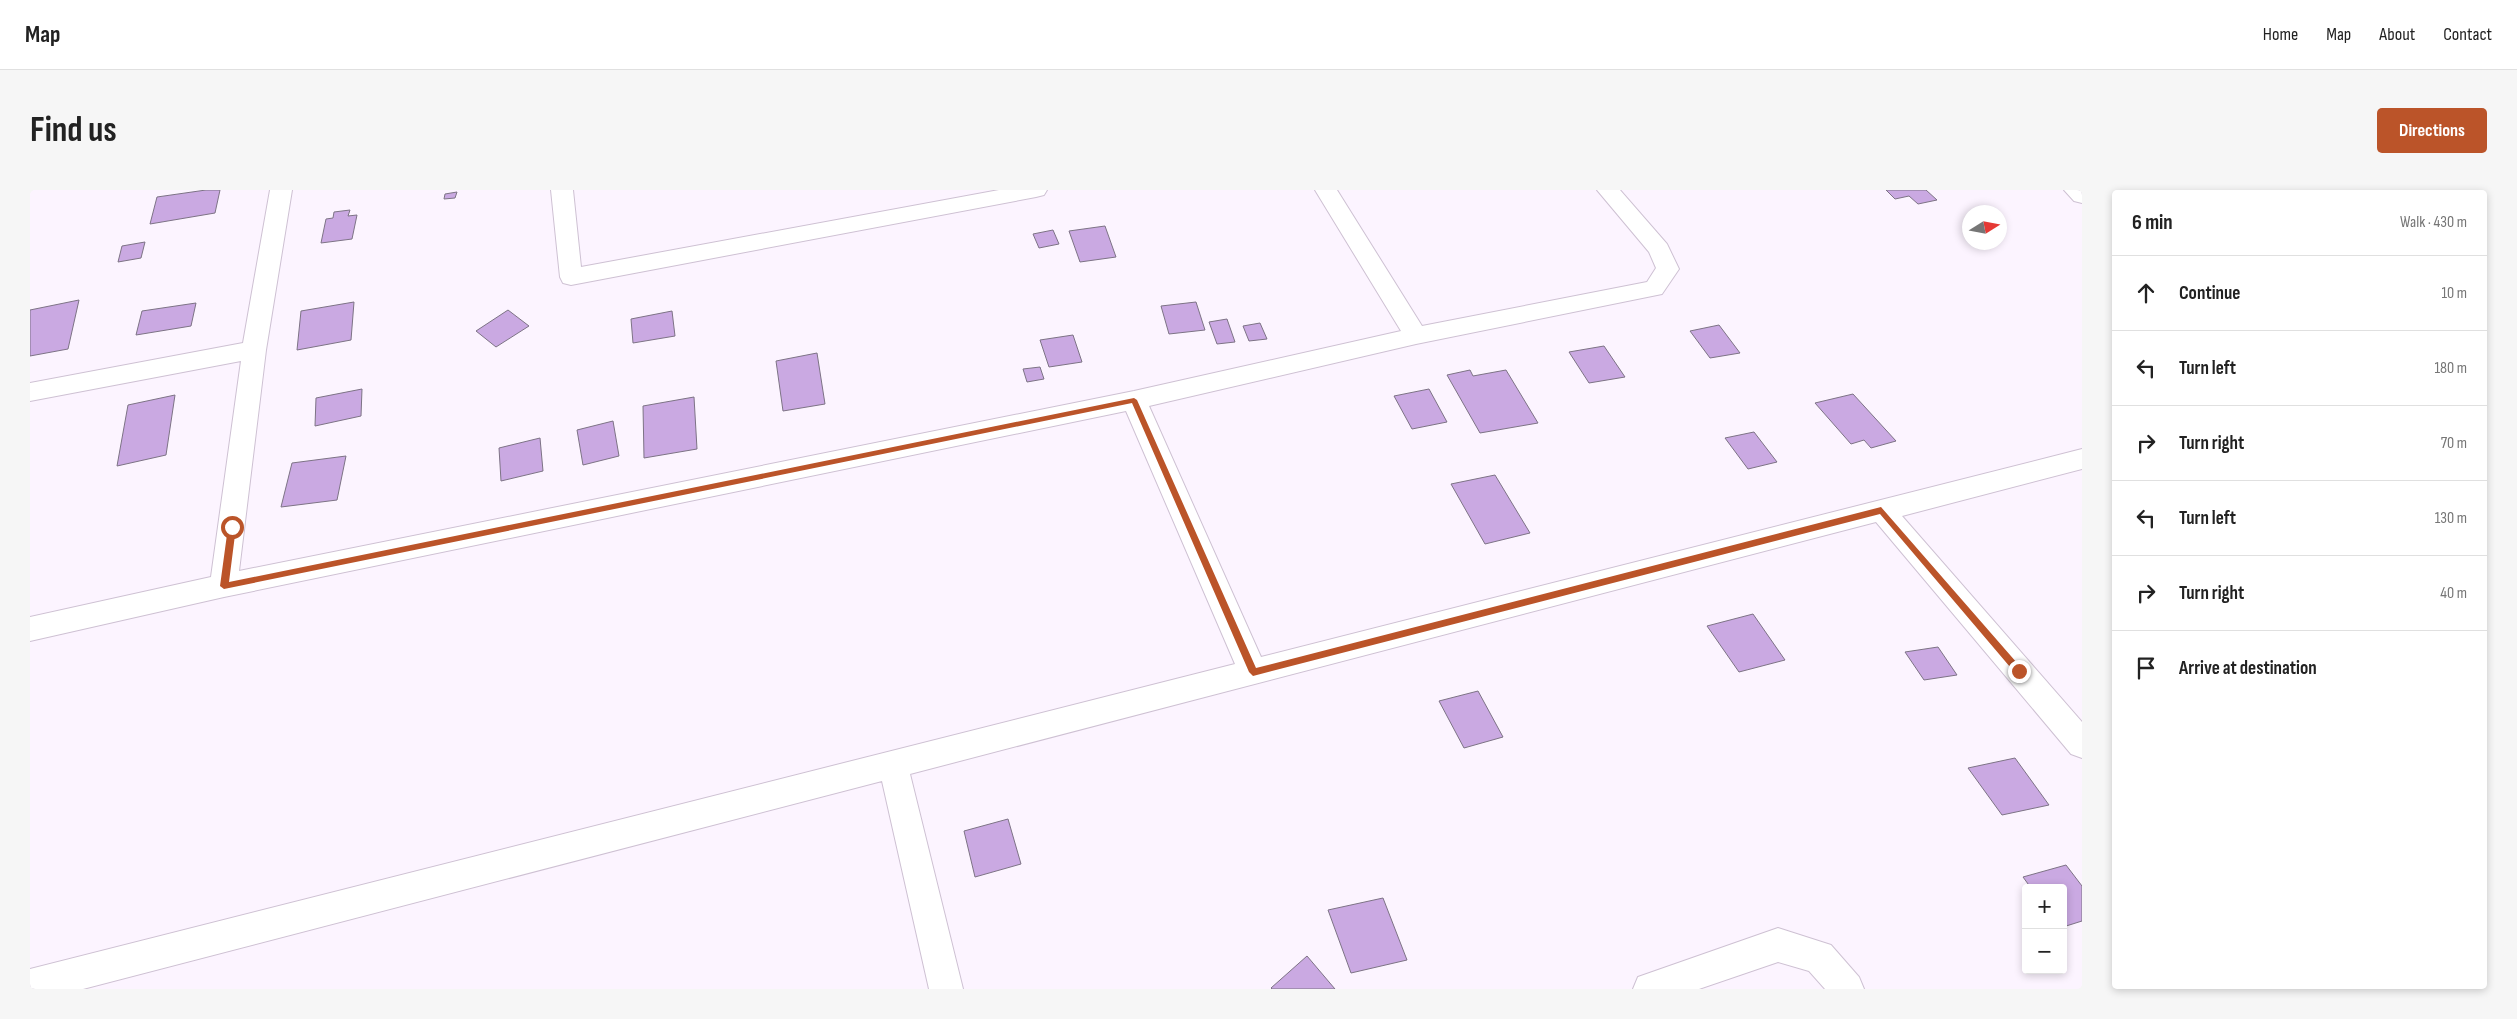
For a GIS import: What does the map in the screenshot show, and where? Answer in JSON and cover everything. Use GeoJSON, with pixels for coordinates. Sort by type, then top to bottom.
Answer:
{"type":"FeatureCollection","features":[{"type":"Feature","properties":{"kind":"street"},"geometry":{"type":"LineString","coordinates":[[224,586],[254,350],[280,190]]}},
{"type":"Feature","properties":{"kind":"street"},"geometry":{"type":"LineString","coordinates":[[562,190],[571,277],[1036,190]]}},
{"type":"Feature","properties":{"kind":"street"},"geometry":{"type":"LineString","coordinates":[[1326,190],[1416,336]]}},
{"type":"Feature","properties":{"kind":"street"},"geometry":{"type":"LineString","coordinates":[[30,629],[224,586],[1134,400],[1416,336],[1654,288],[1668,269],[1659,249],[1608,190]]}},
{"type":"Feature","properties":{"kind":"street"},"geometry":{"type":"LineString","coordinates":[[2075,190],[2082,196]]}},
{"type":"Feature","properties":{"kind":"street"},"geometry":{"type":"LineString","coordinates":[[30,392],[254,350]]}},
{"type":"Feature","properties":{"kind":"street"},"geometry":{"type":"LineString","coordinates":[[1134,400],[1253,672]]}},
{"type":"Feature","properties":{"kind":"street"},"geometry":{"type":"LineString","coordinates":[[30,986],[98,979],[893,765],[2082,459]]}},
{"type":"Feature","properties":{"kind":"street"},"geometry":{"type":"LineString","coordinates":[[1881,510],[2082,744]]}},
{"type":"Feature","properties":{"kind":"street"},"geometry":{"type":"LineString","coordinates":[[893,765],[946,989]]}},
{"type":"Feature","properties":{"kind":"street"},"geometry":{"type":"LineString","coordinates":[[1650,989],[1778,945],[1819,957],[1847,989]]}},
{"type":"Feature","properties":{"kind":"building"},"geometry":{"type":"Polygon","coordinates":[[[206,190],[220,190],[215,213],[150,224],[157,197],[206,190]]]}},
{"type":"Feature","properties":{"kind":"building"},"geometry":{"type":"Polygon","coordinates":[[[1886,190],[1926,190],[1937,200],[1918,204],[1909,196],[1895,199],[1886,190]]]}},
{"type":"Feature","properties":{"kind":"building"},"geometry":{"type":"Polygon","coordinates":[[[457,192],[455,198],[444,199],[445,194],[457,192]]]}},
{"type":"Feature","properties":{"kind":"building"},"geometry":{"type":"Polygon","coordinates":[[[350,210],[348,216],[357,215],[352,239],[321,243],[326,219],[333,218],[334,212],[350,210]]]}},
{"type":"Feature","properties":{"kind":"building"},"geometry":{"type":"Polygon","coordinates":[[[1105,226],[1116,257],[1080,262],[1069,231],[1105,226]]]}},
{"type":"Feature","properties":{"kind":"building"},"geometry":{"type":"Polygon","coordinates":[[[1053,230],[1059,244],[1039,248],[1033,234],[1053,230]]]}},
{"type":"Feature","properties":{"kind":"building"},"geometry":{"type":"Polygon","coordinates":[[[145,242],[141,258],[118,262],[122,246],[145,242]]]}},
{"type":"Feature","properties":{"kind":"building"},"geometry":{"type":"Polygon","coordinates":[[[79,300],[68,349],[30,356],[30,310],[79,300]]]}},
{"type":"Feature","properties":{"kind":"building"},"geometry":{"type":"Polygon","coordinates":[[[354,302],[351,340],[297,350],[301,311],[354,302]]]}},
{"type":"Feature","properties":{"kind":"building"},"geometry":{"type":"Polygon","coordinates":[[[1196,302],[1205,330],[1169,334],[1161,306],[1196,302]]]}},
{"type":"Feature","properties":{"kind":"building"},"geometry":{"type":"Polygon","coordinates":[[[196,303],[191,326],[136,335],[142,311],[196,303]]]}},
{"type":"Feature","properties":{"kind":"building"},"geometry":{"type":"Polygon","coordinates":[[[508,310],[529,326],[496,347],[476,331],[508,310]]]}},
{"type":"Feature","properties":{"kind":"building"},"geometry":{"type":"Polygon","coordinates":[[[672,311],[675,336],[633,343],[631,319],[672,311]]]}},
{"type":"Feature","properties":{"kind":"building"},"geometry":{"type":"Polygon","coordinates":[[[1227,319],[1235,342],[1217,344],[1209,322],[1227,319]]]}},
{"type":"Feature","properties":{"kind":"building"},"geometry":{"type":"Polygon","coordinates":[[[1260,323],[1267,339],[1249,341],[1243,326],[1260,323]]]}},
{"type":"Feature","properties":{"kind":"building"},"geometry":{"type":"Polygon","coordinates":[[[1719,325],[1740,353],[1710,358],[1690,331],[1719,325]]]}},
{"type":"Feature","properties":{"kind":"building"},"geometry":{"type":"Polygon","coordinates":[[[1073,335],[1082,362],[1049,367],[1040,340],[1073,335]]]}},
{"type":"Feature","properties":{"kind":"building"},"geometry":{"type":"Polygon","coordinates":[[[1604,346],[1625,377],[1589,383],[1569,352],[1604,346]]]}},
{"type":"Feature","properties":{"kind":"building"},"geometry":{"type":"Polygon","coordinates":[[[817,353],[825,404],[783,411],[776,361],[817,353]]]}},
{"type":"Feature","properties":{"kind":"building"},"geometry":{"type":"Polygon","coordinates":[[[1040,367],[1044,379],[1027,382],[1023,369],[1040,367]]]}},
{"type":"Feature","properties":{"kind":"building"},"geometry":{"type":"Polygon","coordinates":[[[1470,370],[1473,376],[1506,370],[1538,423],[1480,433],[1447,375],[1470,370]]]}},
{"type":"Feature","properties":{"kind":"building"},"geometry":{"type":"Polygon","coordinates":[[[362,389],[361,416],[315,426],[316,398],[362,389]]]}},
{"type":"Feature","properties":{"kind":"building"},"geometry":{"type":"Polygon","coordinates":[[[1429,389],[1447,422],[1412,429],[1394,396],[1429,389]]]}},
{"type":"Feature","properties":{"kind":"building"},"geometry":{"type":"Polygon","coordinates":[[[1853,394],[1896,441],[1871,448],[1864,440],[1851,444],[1815,403],[1853,394]]]}},
{"type":"Feature","properties":{"kind":"building"},"geometry":{"type":"Polygon","coordinates":[[[175,395],[166,455],[117,466],[128,405],[175,395]]]}},
{"type":"Feature","properties":{"kind":"building"},"geometry":{"type":"Polygon","coordinates":[[[694,397],[697,449],[644,458],[643,406],[694,397]]]}},
{"type":"Feature","properties":{"kind":"building"},"geometry":{"type":"Polygon","coordinates":[[[613,421],[619,456],[583,465],[577,430],[613,421]]]}},
{"type":"Feature","properties":{"kind":"building"},"geometry":{"type":"Polygon","coordinates":[[[1754,432],[1777,462],[1748,469],[1725,438],[1754,432]]]}},
{"type":"Feature","properties":{"kind":"building"},"geometry":{"type":"Polygon","coordinates":[[[540,438],[543,471],[501,481],[499,448],[540,438]]]}},
{"type":"Feature","properties":{"kind":"building"},"geometry":{"type":"Polygon","coordinates":[[[346,456],[337,500],[281,507],[292,463],[346,456]]]}},
{"type":"Feature","properties":{"kind":"building"},"geometry":{"type":"Polygon","coordinates":[[[1495,475],[1530,533],[1485,544],[1451,484],[1495,475]]]}},
{"type":"Feature","properties":{"kind":"building"},"geometry":{"type":"Polygon","coordinates":[[[1753,614],[1785,660],[1739,672],[1707,626],[1753,614]]]}},
{"type":"Feature","properties":{"kind":"building"},"geometry":{"type":"Polygon","coordinates":[[[1938,647],[1957,675],[1924,680],[1905,652],[1938,647]]]}},
{"type":"Feature","properties":{"kind":"building"},"geometry":{"type":"Polygon","coordinates":[[[1478,691],[1503,737],[1464,748],[1439,701],[1478,691]]]}},
{"type":"Feature","properties":{"kind":"building"},"geometry":{"type":"Polygon","coordinates":[[[2015,758],[2049,805],[2002,815],[1968,768],[2015,758]]]}},
{"type":"Feature","properties":{"kind":"building"},"geometry":{"type":"Polygon","coordinates":[[[1008,819],[1021,864],[975,877],[964,831],[1008,819]]]}},
{"type":"Feature","properties":{"kind":"building"},"geometry":{"type":"Polygon","coordinates":[[[2066,865],[2082,886],[2082,921],[2067,926],[2067,884],[2028,884],[2023,877],[2066,865]]]}},
{"type":"Feature","properties":{"kind":"building"},"geometry":{"type":"Polygon","coordinates":[[[1383,898],[1407,960],[1351,973],[1328,910],[1383,898]]]}},
{"type":"Feature","properties":{"kind":"building"},"geometry":{"type":"Polygon","coordinates":[[[1307,956],[1335,989],[1271,988],[1307,956]]]}},
{"type":"Feature","properties":{"kind":"route"},"geometry":{"type":"LineString","coordinates":[[232,527],[224,586],[1134,400],[1253,672],[1881,510],[2019,671]]}}]}
